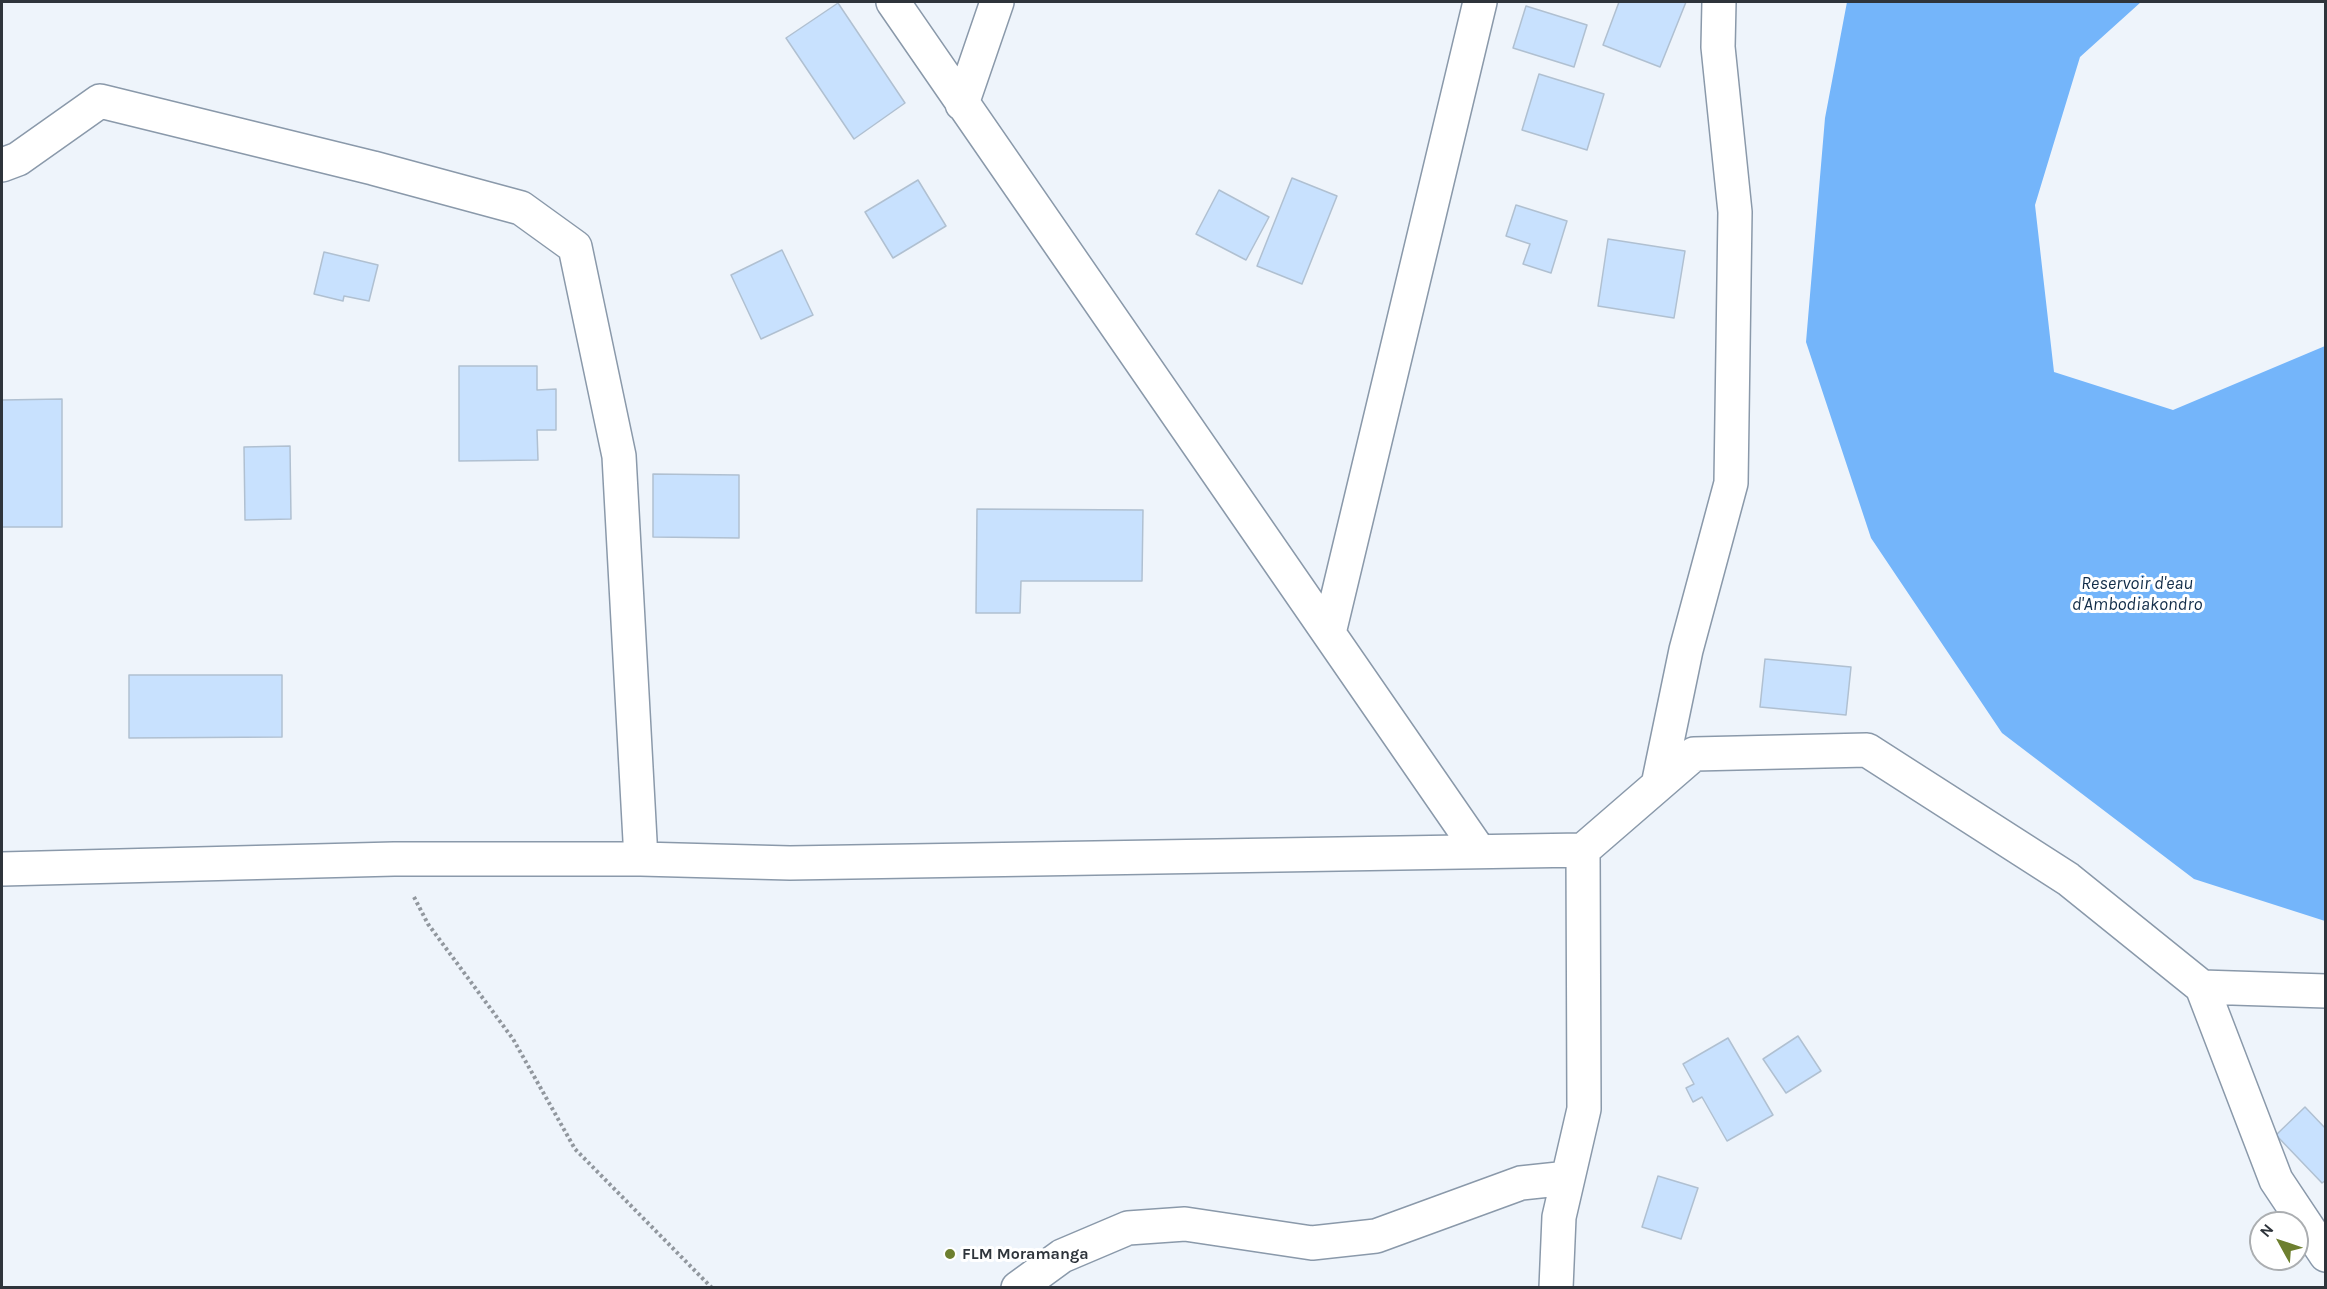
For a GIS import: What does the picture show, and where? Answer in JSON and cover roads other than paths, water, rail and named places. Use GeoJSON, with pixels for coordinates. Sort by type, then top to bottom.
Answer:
{"type":"FeatureCollection","features":[{"type":"Feature","properties":{"kind":"street"},"geometry":{"type":"LineString","coordinates":[[893,2],[1479,850]]}},
{"type":"Feature","properties":{"kind":"street"},"geometry":{"type":"LineString","coordinates":[[962,104],[997,2]]}},
{"type":"Feature","properties":{"kind":"street"},"geometry":{"type":"LineString","coordinates":[[1329,633],[1480,2]]}},
{"type":"Feature","properties":{"kind":"street"},"geometry":{"type":"LineString","coordinates":[[1658,785],[1686,650],[1731,483],[1736,212],[1718,47],[1719,2]]}},
{"type":"Feature","properties":{"kind":"street"},"geometry":{"type":"LineString","coordinates":[[2,165],[18,159],[100,101],[373,168],[521,208],[575,247],[619,456],[641,859]]}},
{"type":"Feature","properties":{"kind":"street"},"geometry":{"type":"LineString","coordinates":[[2,869],[394,859],[641,859],[790,863],[1583,850],[1694,754],[1867,750],[2068,879],[2202,987],[2276,1180],[2325,1256]]}},
{"type":"Feature","properties":{"kind":"street"},"geometry":{"type":"LineString","coordinates":[[1556,1287],[1559,1217],[1584,1109],[1583,850]]}},
{"type":"Feature","properties":{"kind":"street"},"geometry":{"type":"LineString","coordinates":[[2202,987],[2325,992]]}},
{"type":"Feature","properties":{"kind":"street"},"geometry":{"type":"LineString","coordinates":[[1018,1287],[1062,1256],[1128,1228],[1185,1224],[1312,1243],[1376,1236],[1521,1183],[1568,1178]]}},
{"type":"Feature","properties":{"kind":"water","name":"Reservoir d'eau d'Ambodiakondro"},"geometry":{"type":"Polygon","coordinates":[[[1847,2],[2141,2],[2080,57],[2035,205],[2054,372],[2173,410],[2325,346],[2325,921],[2194,879],[2002,733],[1871,538],[1806,342],[1825,118],[1847,2]]]}},
{"type":"Feature","properties":{"kind":"place","name":"FLM Moramanga"},"geometry":{"type":"Point","coordinates":[950,1254]}}]}
